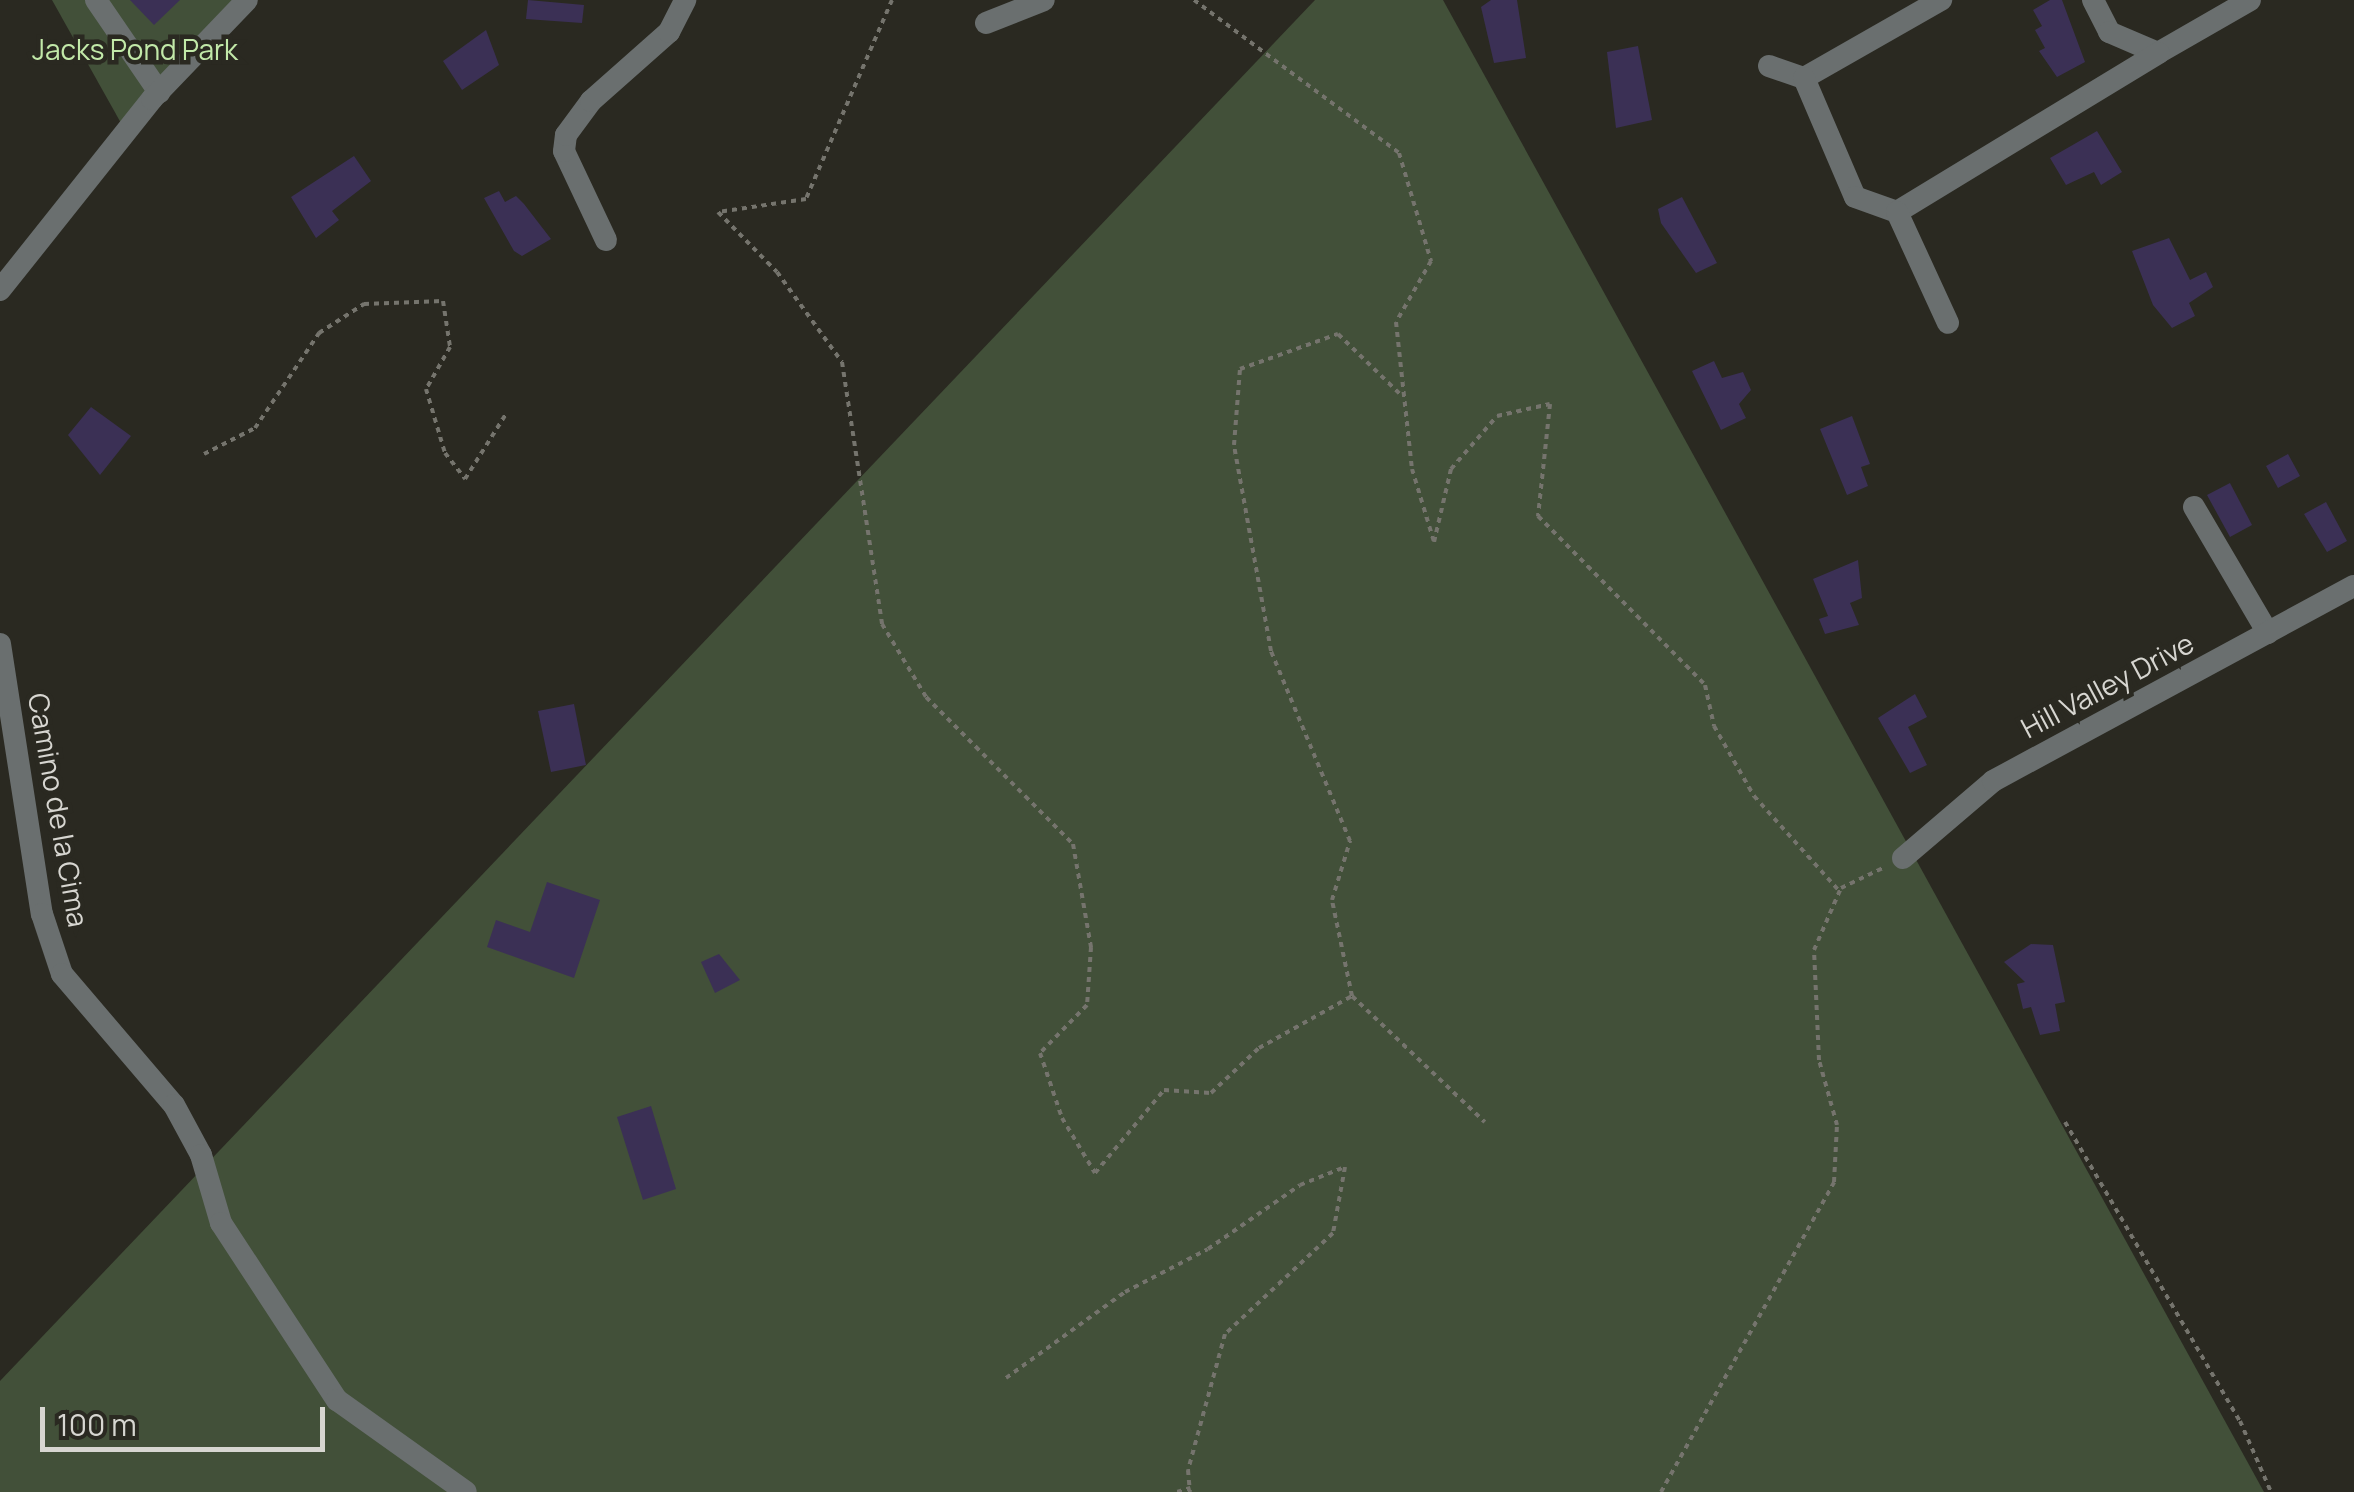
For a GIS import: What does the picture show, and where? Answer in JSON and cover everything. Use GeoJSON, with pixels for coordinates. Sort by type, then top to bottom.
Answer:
{"type":"FeatureCollection","features":[{"type":"Feature","properties":{"kind":"street"},"geometry":{"type":"LineString","coordinates":[[96,0],[159,92]]}},
{"type":"Feature","properties":{"kind":"street"},"geometry":{"type":"LineString","coordinates":[[0,290],[159,92],[247,0]]}},
{"type":"Feature","properties":{"kind":"street"},"geometry":{"type":"LineString","coordinates":[[606,240],[564,151],[566,135],[591,101],[669,32],[685,0]]}},
{"type":"Feature","properties":{"kind":"street"},"geometry":{"type":"LineString","coordinates":[[986,24],[1044,0]]}},
{"type":"Feature","properties":{"kind":"street"},"geometry":{"type":"LineString","coordinates":[[1804,78],[1942,0]]}},
{"type":"Feature","properties":{"kind":"street"},"geometry":{"type":"LineString","coordinates":[[2093,0],[2110,32],[2158,53]]}},
{"type":"Feature","properties":{"kind":"street"},"geometry":{"type":"LineString","coordinates":[[1897,212],[2250,0]]}},
{"type":"Feature","properties":{"kind":"street"},"geometry":{"type":"LineString","coordinates":[[1769,66],[1804,78],[1855,198],[1897,212],[1948,323]]}},
{"type":"Feature","properties":{"kind":"street"},"geometry":{"type":"LineString","coordinates":[[2194,507],[2268,634]]}},
{"type":"Feature","properties":{"kind":"street","name":"Hill Valley Drive"},"geometry":{"type":"LineString","coordinates":[[1903,858],[1993,780],[2354,586]]}},
{"type":"Feature","properties":{"kind":"street","name":"Camino de la Cima"},"geometry":{"type":"LineString","coordinates":[[0,644],[42,914],[62,974],[174,1105],[201,1155],[221,1224],[337,1400],[466,1492]]}},
{"type":"Feature","properties":{"kind":"path"},"geometry":{"type":"LineString","coordinates":[[892,0],[806,199],[718,212],[777,272],[842,362],[882,624],[926,697],[1073,844],[1091,948],[1087,1005],[1040,1053],[1062,1118],[1095,1173],[1164,1090],[1211,1093],[1259,1048],[1352,996]]}},
{"type":"Feature","properties":{"kind":"path"},"geometry":{"type":"LineString","coordinates":[[1194,0],[1399,153],[1432,261],[1396,322],[1412,469],[1434,542],[1451,470],[1497,416],[1550,404],[1538,516],[1705,684],[1714,726],[1754,796],[1840,892]]}},
{"type":"Feature","properties":{"kind":"path"},"geometry":{"type":"LineString","coordinates":[[204,454],[256,428],[318,333],[364,304],[443,301],[450,347],[426,389],[445,453],[465,479],[506,414]]}},
{"type":"Feature","properties":{"kind":"path"},"geometry":{"type":"LineString","coordinates":[[1405,398],[1338,334],[1240,369],[1234,444],[1271,651],[1350,842],[1332,900],[1352,996],[1485,1122]]}},
{"type":"Feature","properties":{"kind":"path"},"geometry":{"type":"LineString","coordinates":[[1661,1492],[1834,1182],[1837,1125],[1819,1060],[1814,950],[1840,892],[1903,858]]}},
{"type":"Feature","properties":{"kind":"path"},"geometry":{"type":"LineString","coordinates":[[2065,1122],[2240,1421],[2271,1492]]}},
{"type":"Feature","properties":{"kind":"path"},"geometry":{"type":"LineString","coordinates":[[1006,1378],[1125,1292],[1208,1249],[1300,1185],[1345,1167],[1333,1233],[1225,1334],[1190,1490],[1177,1492]]}},
{"type":"Feature","properties":{"kind":"green space","name":"Jacks Pond Park"},"geometry":{"type":"Polygon","coordinates":[[[52,0],[247,0],[126,132],[52,0]]]}},
{"type":"Feature","properties":{"kind":"green space"},"geometry":{"type":"Polygon","coordinates":[[[1315,0],[1443,0],[2264,1492],[0,1492],[0,1381],[1315,0]]]}},
{"type":"Feature","properties":{"kind":"building"},"geometry":{"type":"Polygon","coordinates":[[[130,0],[180,0],[154,25],[130,0]]]}},
{"type":"Feature","properties":{"kind":"building"},"geometry":{"type":"Polygon","coordinates":[[[528,0],[584,5],[582,23],[526,19],[528,0]]]}},
{"type":"Feature","properties":{"kind":"building"},"geometry":{"type":"Polygon","coordinates":[[[1491,0],[1517,0],[1526,58],[1494,63],[1481,7],[1491,0]]]}},
{"type":"Feature","properties":{"kind":"building"},"geometry":{"type":"Polygon","coordinates":[[[2050,0],[2062,0],[2085,62],[2057,77],[2039,51],[2045,48],[2035,30],[2042,26],[2033,10],[2050,0]]]}},
{"type":"Feature","properties":{"kind":"building"},"geometry":{"type":"Polygon","coordinates":[[[486,30],[499,65],[462,90],[443,61],[486,30]]]}},
{"type":"Feature","properties":{"kind":"building"},"geometry":{"type":"Polygon","coordinates":[[[1638,46],[1652,120],[1616,128],[1607,52],[1638,46]]]}},
{"type":"Feature","properties":{"kind":"building"},"geometry":{"type":"Polygon","coordinates":[[[2097,131],[2122,172],[2101,185],[2094,172],[2066,185],[2050,158],[2097,131]]]}},
{"type":"Feature","properties":{"kind":"building"},"geometry":{"type":"Polygon","coordinates":[[[354,156],[371,181],[332,211],[339,220],[316,238],[291,197],[354,156]]]}},
{"type":"Feature","properties":{"kind":"building"},"geometry":{"type":"Polygon","coordinates":[[[499,191],[505,202],[516,196],[551,239],[522,256],[514,251],[484,198],[499,191]]]}},
{"type":"Feature","properties":{"kind":"building"},"geometry":{"type":"Polygon","coordinates":[[[1682,197],[1717,263],[1696,273],[1661,223],[1658,209],[1682,197]]]}},
{"type":"Feature","properties":{"kind":"building"},"geometry":{"type":"Polygon","coordinates":[[[2169,238],[2190,280],[2206,272],[2213,287],[2189,303],[2195,316],[2172,328],[2153,305],[2132,251],[2169,238]]]}},
{"type":"Feature","properties":{"kind":"building"},"geometry":{"type":"Polygon","coordinates":[[[1714,361],[1722,378],[1743,372],[1751,390],[1739,404],[1746,418],[1721,430],[1692,371],[1714,361]]]}},
{"type":"Feature","properties":{"kind":"building"},"geometry":{"type":"Polygon","coordinates":[[[91,407],[131,436],[100,475],[68,435],[91,407]]]}},
{"type":"Feature","properties":{"kind":"building"},"geometry":{"type":"Polygon","coordinates":[[[1852,416],[1870,464],[1861,467],[1868,486],[1847,495],[1820,429],[1852,416]]]}},
{"type":"Feature","properties":{"kind":"building"},"geometry":{"type":"Polygon","coordinates":[[[2288,454],[2300,476],[2278,488],[2266,466],[2288,454]]]}},
{"type":"Feature","properties":{"kind":"building"},"geometry":{"type":"Polygon","coordinates":[[[2230,483],[2252,525],[2230,537],[2207,495],[2230,483]]]}},
{"type":"Feature","properties":{"kind":"building"},"geometry":{"type":"Polygon","coordinates":[[[2326,502],[2347,541],[2327,552],[2304,514],[2326,502]]]}},
{"type":"Feature","properties":{"kind":"building"},"geometry":{"type":"Polygon","coordinates":[[[1858,560],[1862,598],[1850,603],[1859,625],[1825,634],[1819,619],[1828,616],[1813,579],[1858,560]]]}},
{"type":"Feature","properties":{"kind":"building"},"geometry":{"type":"Polygon","coordinates":[[[1915,694],[1927,717],[1908,727],[1927,765],[1910,773],[1878,718],[1915,694]]]}},
{"type":"Feature","properties":{"kind":"building"},"geometry":{"type":"Polygon","coordinates":[[[574,704],[586,765],[551,772],[538,711],[574,704]]]}},
{"type":"Feature","properties":{"kind":"building"},"geometry":{"type":"Polygon","coordinates":[[[547,882],[600,900],[574,978],[487,947],[496,920],[530,932],[547,882]]]}},
{"type":"Feature","properties":{"kind":"building"},"geometry":{"type":"Polygon","coordinates":[[[2031,944],[2053,945],[2065,1002],[2055,1004],[2060,1031],[2040,1035],[2031,1007],[2023,1009],[2017,984],[2025,982],[2004,962],[2031,944]]]}},
{"type":"Feature","properties":{"kind":"building"},"geometry":{"type":"Polygon","coordinates":[[[719,954],[740,980],[715,993],[701,962],[719,954]]]}},
{"type":"Feature","properties":{"kind":"building"},"geometry":{"type":"Polygon","coordinates":[[[651,1106],[676,1189],[643,1200],[617,1117],[651,1106]]]}}]}
